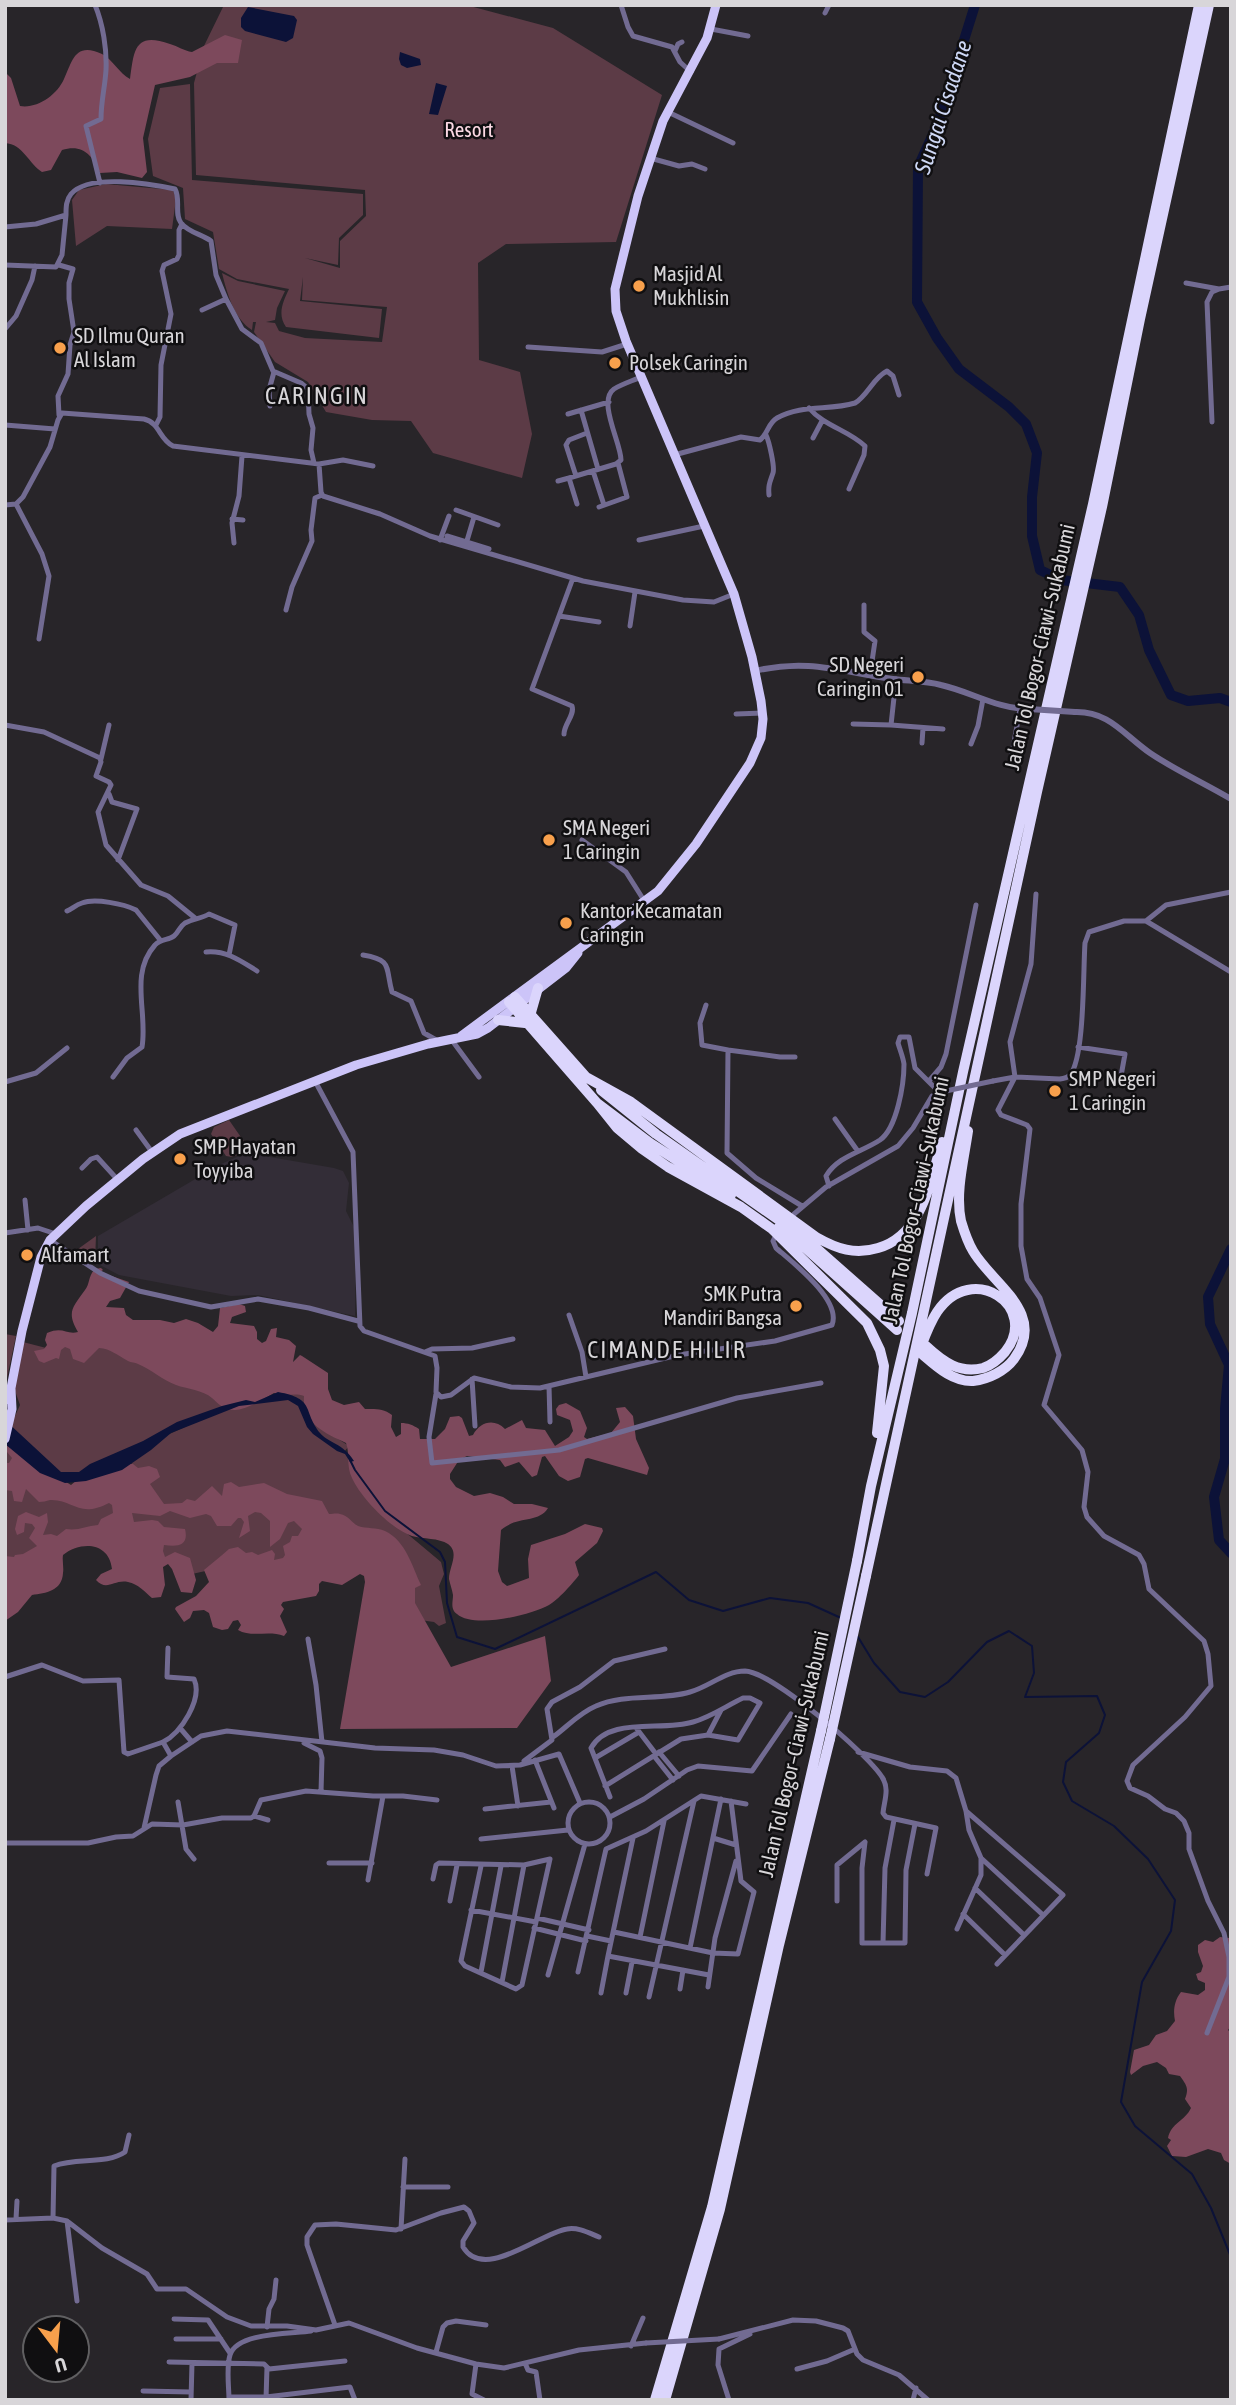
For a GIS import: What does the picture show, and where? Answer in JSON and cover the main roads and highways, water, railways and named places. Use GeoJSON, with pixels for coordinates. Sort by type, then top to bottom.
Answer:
{"type":"FeatureCollection","features":[{"type":"Feature","properties":{"kind":"highway"},"geometry":{"type":"LineString","coordinates":[[5,1439],[12,1409],[11,1388],[22,1331],[41,1257],[53,1237],[117,1179],[180,1134],[371,1060],[477,1034],[498,1020],[514,1002],[664,885],[685,861],[750,763],[761,738],[763,713],[755,671],[734,594],[627,344],[616,311],[617,277],[650,158],[667,112],[691,72],[711,29],[716,5]]}},
{"type":"Feature","properties":{"kind":"highway","name":"Jalan Tol Bogor–Ciawi–Sukabumi"},"geometry":{"type":"LineString","coordinates":[[1098,506],[1199,5]]}},
{"type":"Feature","properties":{"kind":"highway","name":"Jalan Tol Bogor–Ciawi–Sukabumi"},"geometry":{"type":"LineString","coordinates":[[665,2400],[720,2209],[779,1945],[830,1739],[976,1068],[1032,791],[1209,5]]}},
{"type":"Feature","properties":{"kind":"highway","name":"Jalan Tol Bogor–Ciawi–Sukabumi"},"geometry":{"type":"LineString","coordinates":[[655,2400],[712,2207],[821,1731],[871,1486],[912,1313],[963,1073],[1019,851]]}},
{"type":"Feature","properties":{"kind":"highway"},"geometry":{"type":"LineString","coordinates":[[461,1036],[566,968],[581,949]]}},
{"type":"Feature","properties":{"kind":"highway"},"geometry":{"type":"LineString","coordinates":[[528,1019],[538,988]]}},
{"type":"Feature","properties":{"kind":"highway"},"geometry":{"type":"LineString","coordinates":[[514,1002],[617,1128],[668,1167],[741,1207],[772,1229],[867,1323],[880,1350],[884,1377],[871,1486]]}},
{"type":"Feature","properties":{"kind":"highway"},"geometry":{"type":"LineString","coordinates":[[498,1020],[528,1019],[584,1076],[656,1134],[806,1239],[898,1326],[801,1244],[745,1204],[650,1143],[597,1103]]}},
{"type":"Feature","properties":{"kind":"highway"},"geometry":{"type":"LineString","coordinates":[[906,1387],[929,1327],[946,1300],[960,1291],[975,1288],[999,1295],[1008,1305],[1015,1327],[1013,1337],[1003,1354],[986,1367],[970,1370],[957,1368],[924,1351],[944,1372],[959,1379],[973,1381],[990,1377],[1006,1368],[1016,1356],[1024,1339],[1024,1322],[1018,1304],[973,1252],[960,1217],[976,1068]]}},
{"type":"Feature","properties":{"kind":"highway"},"geometry":{"type":"LineString","coordinates":[[584,1076],[631,1102],[816,1237],[845,1250],[858,1252],[887,1245],[901,1237],[912,1224],[928,1190],[963,1073]]}},
{"type":"Feature","properties":{"kind":"highway"},"geometry":{"type":"LineString","coordinates":[[5,1400],[11,1388]]}},
{"type":"Feature","properties":{"kind":"waterway","name":"Sungai Cisadane"},"geometry":{"type":"LineString","coordinates":[[975,5],[938,123],[918,167],[917,302],[937,338],[959,369],[1009,407],[1026,424],[1037,453],[1032,497],[1032,536],[1040,570],[1061,580],[1120,587],[1139,615],[1149,650],[1171,695],[1188,701],[1220,698],[1231,702]]}},
{"type":"Feature","properties":{"kind":"waterway","name":"Sungai Cisadane"},"geometry":{"type":"LineString","coordinates":[[1231,1249],[1208,1297],[1210,1324],[1229,1365],[1225,1409],[1225,1459],[1214,1497],[1219,1540],[1231,1553]]}},
{"type":"Feature","properties":{"kind":"waterway"},"geometry":{"type":"LineString","coordinates":[[350,1460],[385,1511],[440,1552],[445,1562],[447,1603],[457,1637],[495,1649],[656,1572],[689,1600],[723,1611],[770,1598],[808,1603],[841,1618]]}},
{"type":"Feature","properties":{"kind":"waterway"},"geometry":{"type":"LineString","coordinates":[[858,1637],[874,1663],[900,1692],[925,1697],[948,1682],[987,1642],[1009,1631],[1032,1646],[1034,1673],[1025,1697],[1097,1696],[1105,1715],[1099,1733],[1066,1762],[1063,1782],[1072,1801],[1114,1826],[1148,1859],[1175,1900],[1171,1931],[1142,1982],[1121,2102],[1135,2126],[1192,2174],[1211,2208],[1231,2257]]}},
{"type":"Feature","properties":{"kind":"place","name":"Masjid Al Mukhlisin"},"geometry":{"type":"Point","coordinates":[639,286]}},
{"type":"Feature","properties":{"kind":"place","name":"SD Ilmu Quran Al Islam"},"geometry":{"type":"Point","coordinates":[60,348]}},
{"type":"Feature","properties":{"kind":"place","name":"Polsek Caringin"},"geometry":{"type":"Point","coordinates":[615,363]}},
{"type":"Feature","properties":{"kind":"place","name":"SD Negeri Caringin 01"},"geometry":{"type":"Point","coordinates":[918,677]}},
{"type":"Feature","properties":{"kind":"place","name":"SMA Negeri 1 Caringin"},"geometry":{"type":"Point","coordinates":[549,840]}},
{"type":"Feature","properties":{"kind":"place","name":"Kantor Kecamatan Caringin"},"geometry":{"type":"Point","coordinates":[566,923]}},
{"type":"Feature","properties":{"kind":"place","name":"SMP Negeri 1 Caringin"},"geometry":{"type":"Point","coordinates":[1055,1091]}},
{"type":"Feature","properties":{"kind":"place","name":"SMP Hayatan Toyyiba"},"geometry":{"type":"Point","coordinates":[180,1159]}},
{"type":"Feature","properties":{"kind":"place","name":"Alfamart"},"geometry":{"type":"Point","coordinates":[27,1255]}},
{"type":"Feature","properties":{"kind":"place","name":"SMK Putra Mandiri Bangsa"},"geometry":{"type":"Point","coordinates":[796,1306]}},
{"type":"Feature","properties":{"kind":"district","name":"CARINGIN"},"geometry":{"type":"Point","coordinates":[317,396]}},
{"type":"Feature","properties":{"kind":"district","name":"CIMANDE HILIR"},"geometry":{"type":"Point","coordinates":[667,1350]}},
{"type":"Feature","properties":{"kind":"park label","name":"Resort"},"geometry":{"type":"Point","coordinates":[469,130]}}]}
